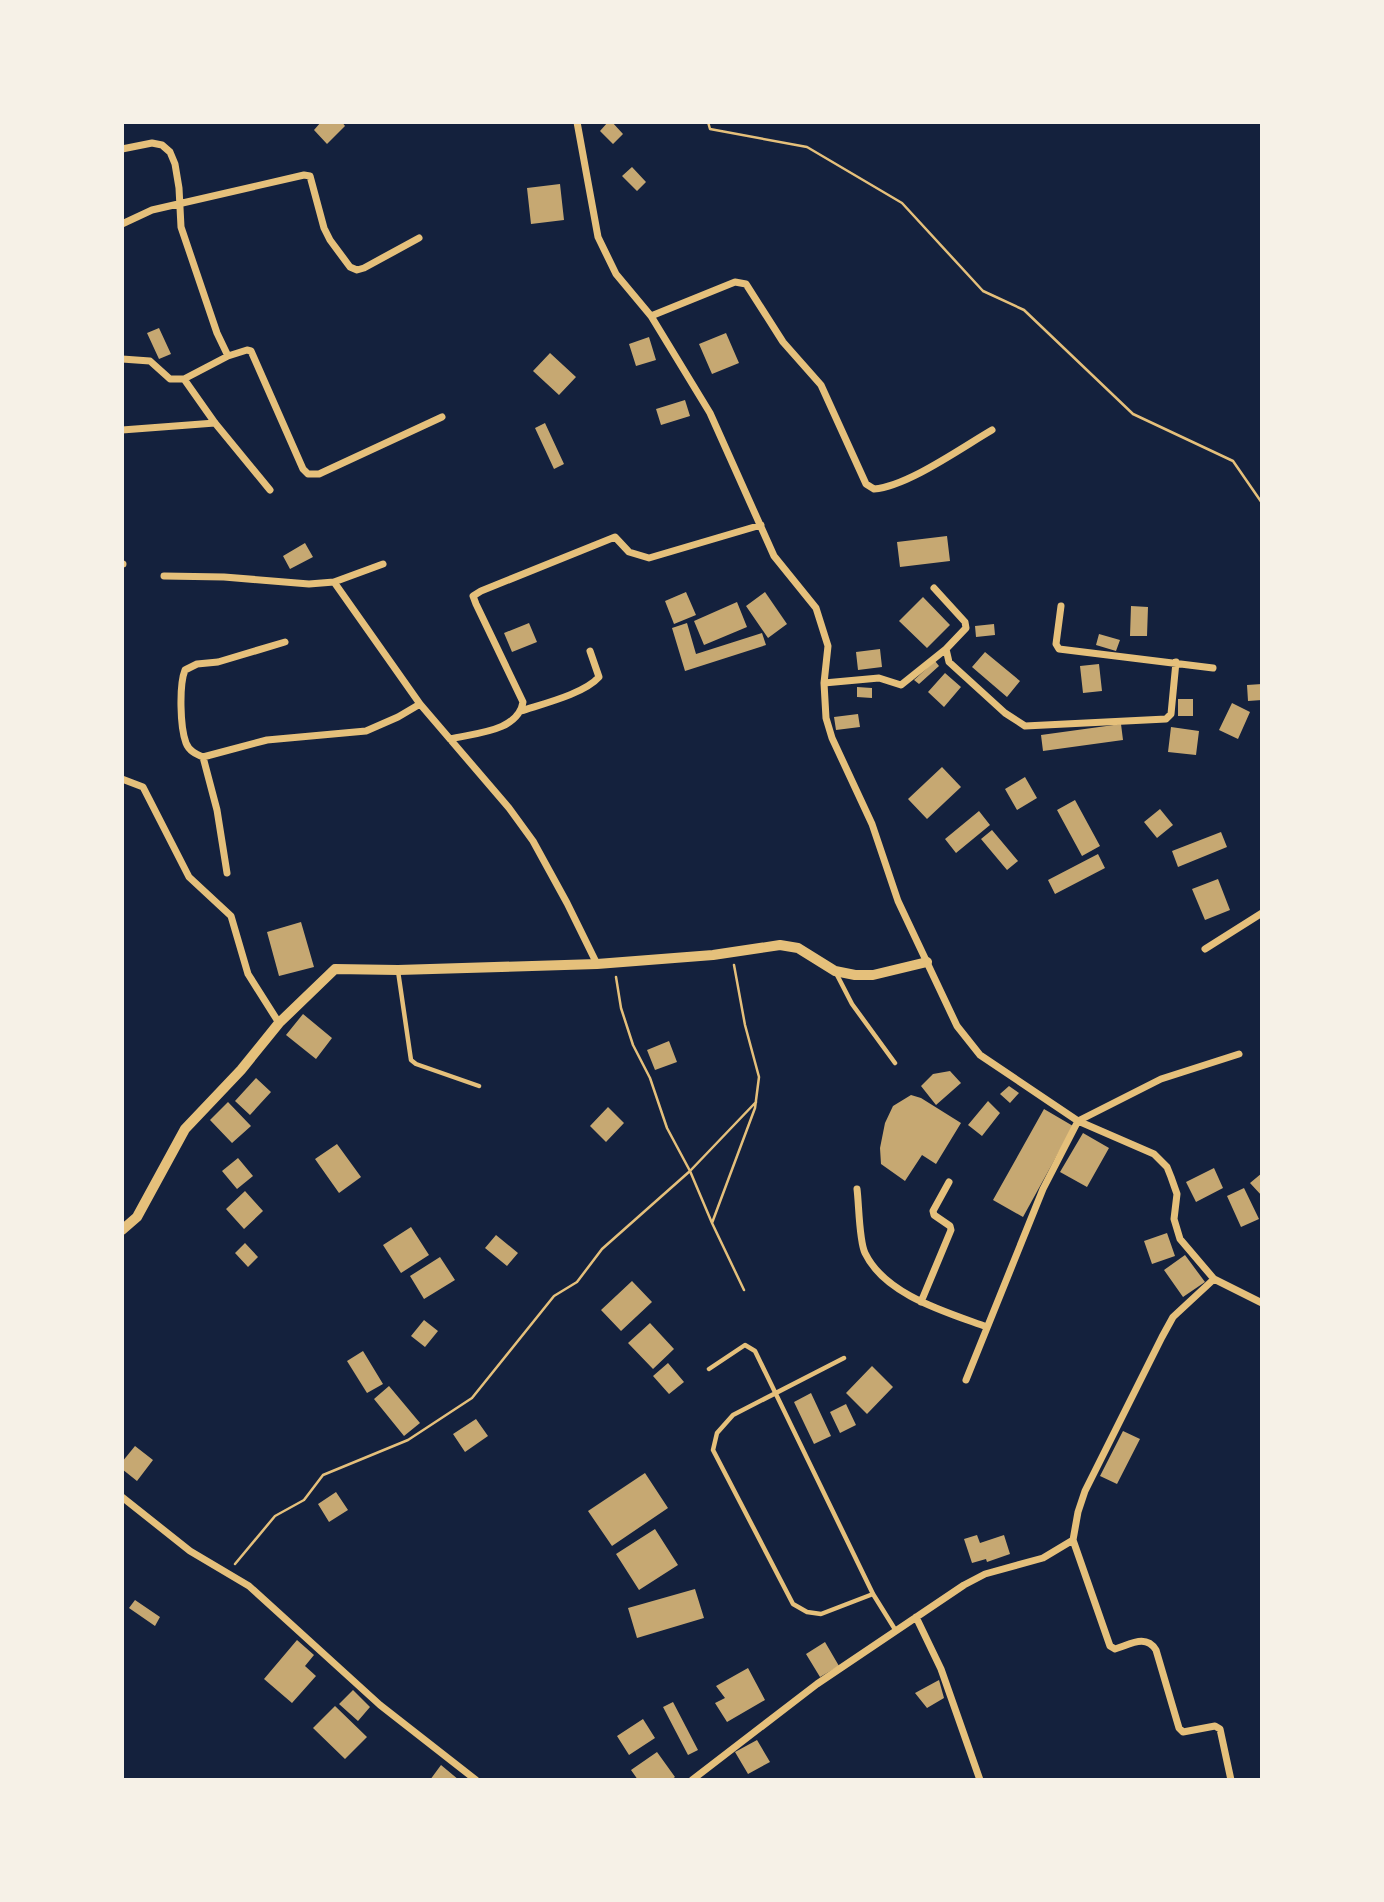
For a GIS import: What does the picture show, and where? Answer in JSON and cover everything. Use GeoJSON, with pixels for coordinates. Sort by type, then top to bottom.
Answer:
{"type":"FeatureCollection","features":[{"type":"Feature","properties":{"kind":"street"},"geometry":{"type":"LineString","coordinates":[[577,122],[598,237],[615,274],[651,316],[710,413],[774,556],[816,608],[828,646],[824,683],[826,718],[832,738],[872,824],[898,901],[957,1026],[980,1055],[1078,1121],[1154,1154],[1167,1167],[1177,1194],[1174,1219],[1180,1239],[1214,1279],[1262,1303]]}},
{"type":"Feature","properties":{"kind":"street"},"geometry":{"type":"LineString","coordinates":[[122,149],[152,143],[162,145],[170,152],[175,164],[181,227],[217,333],[228,356]]}},
{"type":"Feature","properties":{"kind":"street"},"geometry":{"type":"LineString","coordinates":[[122,224],[152,211],[304,175],[310,176],[313,183],[324,228],[350,267],[357,270],[364,268],[419,238]]}},
{"type":"Feature","properties":{"kind":"street"},"geometry":{"type":"LineString","coordinates":[[651,316],[735,282],[746,284],[783,342],[821,385],[866,484],[874,489],[886,488],[992,430]]}},
{"type":"Feature","properties":{"kind":"street"},"geometry":{"type":"LineString","coordinates":[[122,359],[150,361],[170,379],[184,379],[228,356],[251,351],[303,469],[308,474],[319,474],[442,417]]}},
{"type":"Feature","properties":{"kind":"street"},"geometry":{"type":"LineString","coordinates":[[184,379],[215,423],[270,490]]}},
{"type":"Feature","properties":{"kind":"street"},"geometry":{"type":"LineString","coordinates":[[122,430],[215,423]]}},
{"type":"Feature","properties":{"kind":"street"},"geometry":{"type":"LineString","coordinates":[[521,712],[523,702],[474,596],[481,590],[615,537],[629,552],[649,558],[761,525]]}},
{"type":"Feature","properties":{"kind":"street"},"geometry":{"type":"LineString","coordinates":[[164,576],[224,577],[309,584],[334,582],[383,564]]}},
{"type":"Feature","properties":{"kind":"street"},"geometry":{"type":"LineString","coordinates":[[334,582],[420,704],[509,808],[533,841],[568,903],[597,964]]}},
{"type":"Feature","properties":{"kind":"street"},"geometry":{"type":"LineString","coordinates":[[824,683],[879,678],[901,685],[946,649],[966,628],[965,622],[934,588]]}},
{"type":"Feature","properties":{"kind":"street"},"geometry":{"type":"LineString","coordinates":[[1060,606],[1056,644],[1059,649],[1213,668]]}},
{"type":"Feature","properties":{"kind":"street"},"geometry":{"type":"LineString","coordinates":[[285,642],[218,662],[197,664],[185,670],[181,680],[187,743],[193,752],[203,757],[267,740],[366,731],[420,704]]}},
{"type":"Feature","properties":{"kind":"street"},"geometry":{"type":"LineString","coordinates":[[946,649],[949,662],[1005,713],[1026,726],[1166,719],[1171,714],[1176,662]]}},
{"type":"Feature","properties":{"kind":"street"},"geometry":{"type":"LineString","coordinates":[[450,738],[503,727],[521,712],[561,698],[594,682],[598,672],[590,651]]}},
{"type":"Feature","properties":{"kind":"street"},"geometry":{"type":"LineString","coordinates":[[203,757],[227,873]]}},
{"type":"Feature","properties":{"kind":"street"},"geometry":{"type":"LineString","coordinates":[[122,779],[143,787],[189,877],[231,916],[248,974],[279,1023]]}},
{"type":"Feature","properties":{"kind":"street"},"geometry":{"type":"LineString","coordinates":[[1205,949],[1258,915],[1262,925]]}},
{"type":"Feature","properties":{"kind":"street"},"geometry":{"type":"LineString","coordinates":[[122,1230],[137,1217],[185,1129],[241,1070],[279,1023],[335,969],[398,970],[597,964],[713,955],[780,945],[798,948],[835,971],[855,975],[873,975],[928,962]]}},
{"type":"Feature","properties":{"kind":"street"},"geometry":{"type":"LineString","coordinates":[[966,1380],[1043,1189],[1078,1121],[1161,1079],[1239,1054]]}},
{"type":"Feature","properties":{"kind":"street"},"geometry":{"type":"LineString","coordinates":[[921,1302],[951,1230],[933,1211],[949,1182]]}},
{"type":"Feature","properties":{"kind":"street"},"geometry":{"type":"LineString","coordinates":[[857,1189],[863,1251],[878,1274],[921,1302],[986,1327]]}},
{"type":"Feature","properties":{"kind":"street"},"geometry":{"type":"LineString","coordinates":[[1214,1279],[1173,1317],[1162,1337],[1085,1491],[1073,1540],[1110,1646],[1115,1649],[1146,1640],[1151,1642],[1156,1650],[1179,1728],[1183,1732],[1215,1726],[1220,1729],[1230,1780]]}},
{"type":"Feature","properties":{"kind":"street"},"geometry":{"type":"LineString","coordinates":[[122,1497],[190,1550],[249,1586],[380,1705],[476,1780]]}},
{"type":"Feature","properties":{"kind":"street"},"geometry":{"type":"LineString","coordinates":[[692,1780],[817,1684],[916,1617],[985,1574],[1043,1558],[1073,1540]]}},
{"type":"Feature","properties":{"kind":"street"},"geometry":{"type":"LineString","coordinates":[[916,1617],[941,1669],[980,1780]]}},
{"type":"Feature","properties":{"kind":"lane"},"geometry":{"type":"LineString","coordinates":[[398,970],[411,1060],[479,1086]]}},
{"type":"Feature","properties":{"kind":"lane"},"geometry":{"type":"LineString","coordinates":[[835,971],[852,1004],[895,1063]]}},
{"type":"Feature","properties":{"kind":"lane"},"geometry":{"type":"LineString","coordinates":[[709,1369],[745,1345],[755,1351],[873,1594],[896,1630]]}},
{"type":"Feature","properties":{"kind":"lane"},"geometry":{"type":"LineString","coordinates":[[844,1358],[733,1415],[717,1433],[713,1450],[793,1604],[807,1612],[821,1614],[873,1594]]}},
{"type":"Feature","properties":{"kind":"path"},"geometry":{"type":"LineString","coordinates":[[708,122],[710,130],[807,147],[902,203],[983,291],[1024,310],[1133,414],[1233,461],[1262,503]]}},
{"type":"Feature","properties":{"kind":"path"},"geometry":{"type":"LineString","coordinates":[[712,1223],[756,1102],[759,1077],[745,1025],[732,951]]}},
{"type":"Feature","properties":{"kind":"path"},"geometry":{"type":"LineString","coordinates":[[613,962],[621,1008],[633,1045],[650,1078],[667,1128],[690,1171],[744,1290]]}},
{"type":"Feature","properties":{"kind":"path"},"geometry":{"type":"LineString","coordinates":[[228,1572],[275,1516],[304,1500],[323,1475],[408,1440],[472,1398],[554,1296],[577,1282],[602,1249],[690,1171],[756,1102]]}},
{"type":"Feature","properties":{"kind":"building"},"geometry":{"type":"Polygon","coordinates":[[[321,122],[342,122],[345,126],[327,144],[314,130],[321,122]]]}},
{"type":"Feature","properties":{"kind":"building"},"geometry":{"type":"Polygon","coordinates":[[[608,122],[612,122],[623,134],[613,144],[600,131],[608,122]]]}},
{"type":"Feature","properties":{"kind":"building"},"geometry":{"type":"Polygon","coordinates":[[[632,167],[646,182],[637,191],[622,176],[632,167]]]}},
{"type":"Feature","properties":{"kind":"building"},"geometry":{"type":"Polygon","coordinates":[[[560,184],[564,220],[531,224],[527,188],[560,184]]]}},
{"type":"Feature","properties":{"kind":"building"},"geometry":{"type":"Polygon","coordinates":[[[159,328],[171,354],[159,359],[147,333],[159,328]]]}},
{"type":"Feature","properties":{"kind":"building"},"geometry":{"type":"Polygon","coordinates":[[[726,333],[739,363],[712,374],[699,344],[726,333]]]}},
{"type":"Feature","properties":{"kind":"building"},"geometry":{"type":"Polygon","coordinates":[[[649,337],[656,360],[636,366],[629,344],[649,337]]]}},
{"type":"Feature","properties":{"kind":"building"},"geometry":{"type":"Polygon","coordinates":[[[550,353],[576,377],[559,395],[533,371],[550,353]]]}},
{"type":"Feature","properties":{"kind":"building"},"geometry":{"type":"Polygon","coordinates":[[[685,400],[690,416],[661,425],[656,409],[685,400]]]}},
{"type":"Feature","properties":{"kind":"building"},"geometry":{"type":"Polygon","coordinates":[[[545,423],[564,464],[554,469],[535,428],[545,423]]]}},
{"type":"Feature","properties":{"kind":"building"},"geometry":{"type":"Polygon","coordinates":[[[947,536],[950,561],[900,567],[897,542],[947,536]]]}},
{"type":"Feature","properties":{"kind":"building"},"geometry":{"type":"Polygon","coordinates":[[[305,543],[313,557],[290,569],[283,556],[305,543]]]}},
{"type":"Feature","properties":{"kind":"building"},"geometry":{"type":"Polygon","coordinates":[[[686,592],[696,615],[674,624],[665,601],[686,592]]]}},
{"type":"Feature","properties":{"kind":"building"},"geometry":{"type":"Polygon","coordinates":[[[765,592],[787,624],[768,638],[746,606],[765,592]]]}},
{"type":"Feature","properties":{"kind":"building"},"geometry":{"type":"Polygon","coordinates":[[[923,597],[950,625],[927,648],[899,621],[923,597]]]}},
{"type":"Feature","properties":{"kind":"building"},"geometry":{"type":"Polygon","coordinates":[[[737,602],[747,627],[704,645],[694,621],[737,602]]]}},
{"type":"Feature","properties":{"kind":"building"},"geometry":{"type":"Polygon","coordinates":[[[1131,606],[1148,607],[1147,636],[1130,636],[1131,606]]]}},
{"type":"Feature","properties":{"kind":"building"},"geometry":{"type":"Polygon","coordinates":[[[529,623],[537,642],[512,652],[504,633],[529,623]]]}},
{"type":"Feature","properties":{"kind":"building"},"geometry":{"type":"Polygon","coordinates":[[[687,623],[696,654],[762,633],[766,645],[685,671],[672,628],[687,623]]]}},
{"type":"Feature","properties":{"kind":"building"},"geometry":{"type":"Polygon","coordinates":[[[994,624],[995,635],[976,637],[975,626],[994,624]]]}},
{"type":"Feature","properties":{"kind":"building"},"geometry":{"type":"Polygon","coordinates":[[[1099,634],[1120,640],[1116,651],[1096,645],[1099,634]]]}},
{"type":"Feature","properties":{"kind":"building"},"geometry":{"type":"Polygon","coordinates":[[[880,649],[882,667],[858,670],[856,652],[880,649]]]}},
{"type":"Feature","properties":{"kind":"building"},"geometry":{"type":"Polygon","coordinates":[[[985,652],[1020,681],[1007,697],[972,667],[985,652]]]}},
{"type":"Feature","properties":{"kind":"building"},"geometry":{"type":"Polygon","coordinates":[[[935,661],[939,666],[919,684],[914,680],[935,661]]]}},
{"type":"Feature","properties":{"kind":"building"},"geometry":{"type":"Polygon","coordinates":[[[1099,664],[1102,691],[1083,693],[1080,666],[1099,664]]]}},
{"type":"Feature","properties":{"kind":"building"},"geometry":{"type":"Polygon","coordinates":[[[945,673],[961,687],[944,707],[928,692],[945,673]]]}},
{"type":"Feature","properties":{"kind":"building"},"geometry":{"type":"Polygon","coordinates":[[[1262,684],[1262,700],[1248,701],[1247,685],[1262,684]]]}},
{"type":"Feature","properties":{"kind":"building"},"geometry":{"type":"Polygon","coordinates":[[[857,687],[872,688],[872,698],[857,697],[857,687]]]}},
{"type":"Feature","properties":{"kind":"building"},"geometry":{"type":"Polygon","coordinates":[[[1178,699],[1193,699],[1193,716],[1178,716],[1178,699]]]}},
{"type":"Feature","properties":{"kind":"building"},"geometry":{"type":"Polygon","coordinates":[[[1232,703],[1250,712],[1238,739],[1219,730],[1232,703]]]}},
{"type":"Feature","properties":{"kind":"building"},"geometry":{"type":"Polygon","coordinates":[[[858,714],[860,727],[836,730],[834,717],[858,714]]]}},
{"type":"Feature","properties":{"kind":"building"},"geometry":{"type":"Polygon","coordinates":[[[1121,724],[1123,740],[1043,751],[1041,735],[1121,724]]]}},
{"type":"Feature","properties":{"kind":"building"},"geometry":{"type":"Polygon","coordinates":[[[1171,727],[1199,731],[1196,755],[1168,752],[1171,727]]]}},
{"type":"Feature","properties":{"kind":"building"},"geometry":{"type":"Polygon","coordinates":[[[942,767],[961,787],[927,819],[908,799],[942,767]]]}},
{"type":"Feature","properties":{"kind":"building"},"geometry":{"type":"Polygon","coordinates":[[[1025,777],[1037,798],[1017,810],[1005,789],[1025,777]]]}},
{"type":"Feature","properties":{"kind":"building"},"geometry":{"type":"Polygon","coordinates":[[[1075,800],[1100,846],[1082,856],[1057,810],[1075,800]]]}},
{"type":"Feature","properties":{"kind":"building"},"geometry":{"type":"Polygon","coordinates":[[[1160,809],[1173,825],[1157,838],[1144,822],[1160,809]]]}},
{"type":"Feature","properties":{"kind":"building"},"geometry":{"type":"Polygon","coordinates":[[[979,811],[990,825],[956,853],[945,839],[979,811]]]}},
{"type":"Feature","properties":{"kind":"building"},"geometry":{"type":"Polygon","coordinates":[[[992,830],[1018,861],[1007,870],[981,839],[992,830]]]}},
{"type":"Feature","properties":{"kind":"building"},"geometry":{"type":"Polygon","coordinates":[[[1221,832],[1227,847],[1178,867],[1172,851],[1221,832]]]}},
{"type":"Feature","properties":{"kind":"building"},"geometry":{"type":"Polygon","coordinates":[[[1098,854],[1105,868],[1055,894],[1048,880],[1098,854]]]}},
{"type":"Feature","properties":{"kind":"building"},"geometry":{"type":"Polygon","coordinates":[[[1218,879],[1230,910],[1205,920],[1192,889],[1218,879]]]}},
{"type":"Feature","properties":{"kind":"building"},"geometry":{"type":"Polygon","coordinates":[[[301,922],[314,967],[279,976],[267,932],[301,922]]]}},
{"type":"Feature","properties":{"kind":"building"},"geometry":{"type":"Polygon","coordinates":[[[303,1014],[332,1038],[316,1059],[286,1035],[303,1014]]]}},
{"type":"Feature","properties":{"kind":"building"},"geometry":{"type":"Polygon","coordinates":[[[669,1041],[677,1062],[655,1070],[647,1050],[669,1041]]]}},
{"type":"Feature","properties":{"kind":"building"},"geometry":{"type":"Polygon","coordinates":[[[950,1071],[961,1083],[936,1105],[921,1086],[933,1074],[950,1071]]]}},
{"type":"Feature","properties":{"kind":"building"},"geometry":{"type":"Polygon","coordinates":[[[256,1078],[271,1092],[250,1115],[235,1101],[256,1078]]]}},
{"type":"Feature","properties":{"kind":"building"},"geometry":{"type":"Polygon","coordinates":[[[1009,1086],[1019,1093],[1010,1103],[1000,1094],[1009,1086]]]}},
{"type":"Feature","properties":{"kind":"building"},"geometry":{"type":"Polygon","coordinates":[[[911,1095],[921,1098],[961,1123],[936,1164],[922,1155],[905,1181],[881,1164],[880,1148],[885,1123],[893,1106],[911,1095]]]}},
{"type":"Feature","properties":{"kind":"building"},"geometry":{"type":"Polygon","coordinates":[[[988,1101],[1000,1113],[982,1136],[968,1125],[988,1101]]]}},
{"type":"Feature","properties":{"kind":"building"},"geometry":{"type":"Polygon","coordinates":[[[228,1102],[251,1126],[232,1143],[210,1120],[228,1102]]]}},
{"type":"Feature","properties":{"kind":"building"},"geometry":{"type":"Polygon","coordinates":[[[608,1107],[624,1123],[606,1142],[590,1126],[608,1107]]]}},
{"type":"Feature","properties":{"kind":"building"},"geometry":{"type":"Polygon","coordinates":[[[1044,1109],[1073,1126],[1023,1217],[993,1200],[1044,1109]]]}},
{"type":"Feature","properties":{"kind":"building"},"geometry":{"type":"Polygon","coordinates":[[[1083,1133],[1109,1148],[1087,1187],[1060,1172],[1083,1133]]]}},
{"type":"Feature","properties":{"kind":"building"},"geometry":{"type":"Polygon","coordinates":[[[337,1144],[361,1177],[339,1193],[315,1159],[337,1144]]]}},
{"type":"Feature","properties":{"kind":"building"},"geometry":{"type":"Polygon","coordinates":[[[238,1158],[253,1176],[237,1189],[222,1171],[238,1158]]]}},
{"type":"Feature","properties":{"kind":"building"},"geometry":{"type":"Polygon","coordinates":[[[1214,1168],[1223,1188],[1196,1202],[1186,1182],[1214,1168]]]}},
{"type":"Feature","properties":{"kind":"building"},"geometry":{"type":"Polygon","coordinates":[[[1262,1173],[1262,1196],[1250,1183],[1262,1173]]]}},
{"type":"Feature","properties":{"kind":"building"},"geometry":{"type":"Polygon","coordinates":[[[1244,1188],[1259,1219],[1241,1227],[1227,1196],[1244,1188]]]}},
{"type":"Feature","properties":{"kind":"building"},"geometry":{"type":"Polygon","coordinates":[[[245,1191],[263,1211],[244,1229],[226,1209],[245,1191]]]}},
{"type":"Feature","properties":{"kind":"building"},"geometry":{"type":"Polygon","coordinates":[[[411,1227],[429,1255],[401,1273],[383,1245],[411,1227]]]}},
{"type":"Feature","properties":{"kind":"building"},"geometry":{"type":"Polygon","coordinates":[[[1167,1233],[1175,1256],[1152,1264],[1144,1241],[1167,1233]]]}},
{"type":"Feature","properties":{"kind":"building"},"geometry":{"type":"Polygon","coordinates":[[[496,1235],[518,1253],[507,1266],[485,1248],[496,1235]]]}},
{"type":"Feature","properties":{"kind":"building"},"geometry":{"type":"Polygon","coordinates":[[[245,1243],[258,1257],[248,1267],[235,1253],[245,1243]]]}},
{"type":"Feature","properties":{"kind":"building"},"geometry":{"type":"Polygon","coordinates":[[[1185,1255],[1205,1282],[1183,1297],[1164,1270],[1185,1255]]]}},
{"type":"Feature","properties":{"kind":"building"},"geometry":{"type":"Polygon","coordinates":[[[440,1257],[455,1280],[424,1299],[410,1276],[440,1257]]]}},
{"type":"Feature","properties":{"kind":"building"},"geometry":{"type":"Polygon","coordinates":[[[632,1281],[652,1302],[621,1331],[601,1310],[632,1281]]]}},
{"type":"Feature","properties":{"kind":"building"},"geometry":{"type":"Polygon","coordinates":[[[424,1320],[438,1331],[425,1347],[411,1336],[424,1320]]]}},
{"type":"Feature","properties":{"kind":"building"},"geometry":{"type":"Polygon","coordinates":[[[650,1323],[674,1349],[653,1369],[628,1343],[650,1323]]]}},
{"type":"Feature","properties":{"kind":"building"},"geometry":{"type":"Polygon","coordinates":[[[363,1351],[383,1384],[367,1393],[347,1361],[363,1351]]]}},
{"type":"Feature","properties":{"kind":"building"},"geometry":{"type":"Polygon","coordinates":[[[668,1363],[684,1382],[669,1394],[653,1376],[668,1363]]]}},
{"type":"Feature","properties":{"kind":"building"},"geometry":{"type":"Polygon","coordinates":[[[872,1366],[893,1387],[867,1414],[846,1393],[872,1366]]]}},
{"type":"Feature","properties":{"kind":"building"},"geometry":{"type":"Polygon","coordinates":[[[389,1386],[420,1423],[404,1436],[374,1399],[389,1386]]]}},
{"type":"Feature","properties":{"kind":"building"},"geometry":{"type":"Polygon","coordinates":[[[811,1393],[831,1436],[814,1444],[794,1402],[811,1393]]]}},
{"type":"Feature","properties":{"kind":"building"},"geometry":{"type":"Polygon","coordinates":[[[846,1404],[856,1425],[840,1433],[830,1412],[846,1404]]]}},
{"type":"Feature","properties":{"kind":"building"},"geometry":{"type":"Polygon","coordinates":[[[476,1419],[488,1436],[465,1452],[453,1434],[476,1419]]]}},
{"type":"Feature","properties":{"kind":"building"},"geometry":{"type":"Polygon","coordinates":[[[1123,1431],[1140,1439],[1117,1484],[1100,1476],[1123,1431]]]}},
{"type":"Feature","properties":{"kind":"building"},"geometry":{"type":"Polygon","coordinates":[[[135,1446],[153,1460],[137,1481],[122,1469],[122,1462],[135,1446]]]}},
{"type":"Feature","properties":{"kind":"building"},"geometry":{"type":"Polygon","coordinates":[[[645,1473],[668,1508],[612,1546],[588,1511],[645,1473]]]}},
{"type":"Feature","properties":{"kind":"building"},"geometry":{"type":"Polygon","coordinates":[[[336,1492],[348,1510],[329,1522],[318,1504],[336,1492]]]}},
{"type":"Feature","properties":{"kind":"building"},"geometry":{"type":"Polygon","coordinates":[[[655,1529],[678,1565],[639,1590],[616,1554],[655,1529]]]}},
{"type":"Feature","properties":{"kind":"building"},"geometry":{"type":"Polygon","coordinates":[[[977,1535],[980,1543],[1004,1535],[1010,1554],[987,1562],[986,1559],[972,1563],[964,1539],[977,1535]]]}},
{"type":"Feature","properties":{"kind":"building"},"geometry":{"type":"Polygon","coordinates":[[[695,1589],[704,1618],[637,1638],[628,1608],[695,1589]]]}},
{"type":"Feature","properties":{"kind":"building"},"geometry":{"type":"Polygon","coordinates":[[[135,1600],[160,1617],[155,1626],[129,1608],[135,1600]]]}},
{"type":"Feature","properties":{"kind":"building"},"geometry":{"type":"Polygon","coordinates":[[[297,1640],[314,1655],[305,1666],[316,1676],[292,1703],[264,1679],[297,1640]]]}},
{"type":"Feature","properties":{"kind":"building"},"geometry":{"type":"Polygon","coordinates":[[[825,1642],[839,1666],[820,1677],[806,1654],[825,1642]]]}},
{"type":"Feature","properties":{"kind":"building"},"geometry":{"type":"Polygon","coordinates":[[[748,1668],[765,1700],[727,1722],[715,1703],[725,1698],[716,1686],[748,1668]]]}},
{"type":"Feature","properties":{"kind":"building"},"geometry":{"type":"Polygon","coordinates":[[[939,1680],[944,1698],[927,1708],[915,1693],[939,1680]]]}},
{"type":"Feature","properties":{"kind":"building"},"geometry":{"type":"Polygon","coordinates":[[[353,1690],[370,1707],[358,1721],[339,1704],[353,1690]]]}},
{"type":"Feature","properties":{"kind":"building"},"geometry":{"type":"Polygon","coordinates":[[[673,1702],[698,1750],[688,1755],[663,1707],[673,1702]]]}},
{"type":"Feature","properties":{"kind":"building"},"geometry":{"type":"Polygon","coordinates":[[[335,1706],[367,1737],[345,1759],[313,1728],[335,1706]]]}},
{"type":"Feature","properties":{"kind":"building"},"geometry":{"type":"Polygon","coordinates":[[[643,1719],[655,1738],[629,1755],[617,1736],[643,1719]]]}},
{"type":"Feature","properties":{"kind":"building"},"geometry":{"type":"Polygon","coordinates":[[[757,1740],[770,1762],[748,1774],[735,1752],[757,1740]]]}},
{"type":"Feature","properties":{"kind":"building"},"geometry":{"type":"Polygon","coordinates":[[[657,1752],[675,1777],[671,1780],[638,1780],[631,1770],[657,1752]]]}},
{"type":"Feature","properties":{"kind":"building"},"geometry":{"type":"Polygon","coordinates":[[[441,1765],[459,1780],[430,1780],[441,1765]]]}}]}
